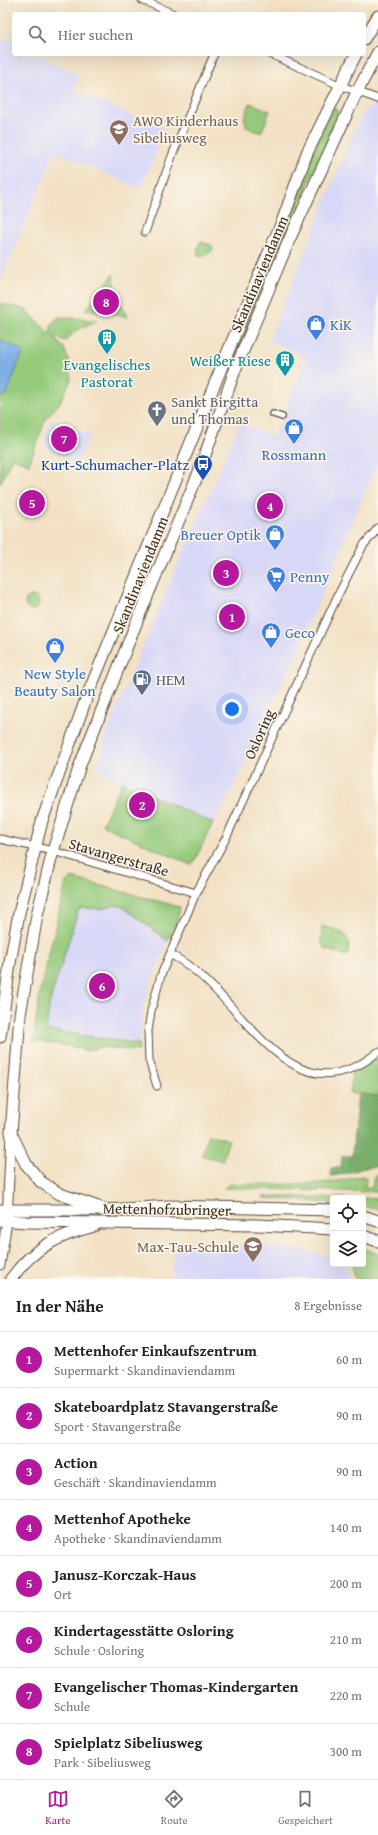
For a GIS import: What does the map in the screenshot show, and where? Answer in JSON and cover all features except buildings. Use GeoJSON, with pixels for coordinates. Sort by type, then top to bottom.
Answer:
{"type":"FeatureCollection","features":[{"type":"Feature","properties":{"kind":"main road"},"geometry":{"type":"LineString","coordinates":[[366,36],[378,16]]}},
{"type":"Feature","properties":{"kind":"main road","name":"Skandinaviendamm"},"geometry":{"type":"LineString","coordinates":[[11,1133],[21,1008],[37,915],[53,851],[85,751],[188,498],[235,370],[290,238],[356,92],[378,52]]}},
{"type":"Feature","properties":{"kind":"main road","name":"Skandinaviendamm"},"geometry":{"type":"LineString","coordinates":[[0,1037],[10,963],[34,847],[42,821],[89,692],[282,222],[306,153],[355,56]]}},
{"type":"Feature","properties":{"kind":"main road"},"geometry":{"type":"LineString","coordinates":[[11,1133],[26,1164],[41,1182],[60,1194],[107,1210]]}},
{"type":"Feature","properties":{"kind":"main road","name":"Mettenhofzubringer"},"geometry":{"type":"LineString","coordinates":[[4,1209],[107,1210],[170,1206],[330,1210]]}},
{"type":"Feature","properties":{"kind":"main road"},"geometry":{"type":"LineString","coordinates":[[366,1217],[378,1221]]}},
{"type":"Feature","properties":{"kind":"main road","name":"Mettenhofzubringer"},"geometry":{"type":"LineString","coordinates":[[4,1221],[258,1225],[330,1229]]}},
{"type":"Feature","properties":{"kind":"main road"},"geometry":{"type":"LineString","coordinates":[[11,1279],[32,1255],[53,1240],[106,1223]]}},
{"type":"Feature","properties":{"kind":"main road"},"geometry":{"type":"LineString","coordinates":[[366,1237],[378,1242]]}},
{"type":"Feature","properties":{"kind":"street"},"geometry":{"type":"LineString","coordinates":[[142,0],[169,12]]}},
{"type":"Feature","properties":{"kind":"street"},"geometry":{"type":"LineString","coordinates":[[145,232],[172,156],[213,56]]}},
{"type":"Feature","properties":{"kind":"street"},"geometry":{"type":"LineString","coordinates":[[274,56],[339,85],[378,99]]}},
{"type":"Feature","properties":{"kind":"street"},"geometry":{"type":"LineString","coordinates":[[273,414],[282,417]]}},
{"type":"Feature","properties":{"kind":"street","name":"Osloring"},"geometry":{"type":"LineString","coordinates":[[157,1086],[149,1060],[148,1031],[157,986],[196,893],[226,838],[338,595],[363,546],[378,528]]}},
{"type":"Feature","properties":{"kind":"street","name":"Stavangerstraße"},"geometry":{"type":"LineString","coordinates":[[0,839],[53,851],[196,893]]}},
{"type":"Feature","properties":{"kind":"street"},"geometry":{"type":"LineString","coordinates":[[171,955],[192,967],[274,1052],[296,1066],[320,1074],[344,1072],[365,1062],[378,1052]]}},
{"type":"Feature","properties":{"kind":"street","name":"Skandinaviendamm"},"geometry":{"type":"LineString","coordinates":[[0,1265],[11,1133]]}},
{"type":"Feature","properties":{"kind":"shaded area"},"geometry":{"type":"Polygon","coordinates":[[[0,37],[12,42],[12,56],[41,56],[79,75],[73,91],[166,129],[140,189],[55,151],[0,283],[0,37]]]}},
{"type":"Feature","properties":{"kind":"shaded area"},"geometry":{"type":"Polygon","coordinates":[[[378,101],[378,461],[302,641],[224,806],[213,823],[97,770],[107,732],[172,577],[240,423],[273,437],[275,434],[306,357],[269,340],[354,130],[365,111],[378,101]]]}},
{"type":"Feature","properties":{"kind":"shaded area"},"geometry":{"type":"Polygon","coordinates":[[[50,419],[90,434],[78,462],[46,449],[44,439],[50,419]]]}},
{"type":"Feature","properties":{"kind":"shaded area"},"geometry":{"type":"Polygon","coordinates":[[[116,905],[123,907],[168,941],[155,970],[145,1001],[139,1044],[46,1030],[50,1001],[78,911],[82,908],[100,909],[116,905]]]}},
{"type":"Feature","properties":{"kind":"shaded area","name":"Max-Tau-Schule"},"geometry":{"type":"Polygon","coordinates":[[[176,1244],[231,1244],[282,1247],[316,1253],[330,1258],[330,1267],[345,1267],[351,1279],[172,1279],[172,1262],[176,1244]]]}},
{"type":"Feature","properties":{"kind":"green space"},"geometry":{"type":"Polygon","coordinates":[[[250,103],[270,111],[261,133],[246,127],[246,122],[244,119],[250,103]]]}},
{"type":"Feature","properties":{"kind":"green space"},"geometry":{"type":"Polygon","coordinates":[[[333,108],[338,111],[236,359],[231,357],[282,236],[318,140],[333,108]]]}},
{"type":"Feature","properties":{"kind":"green space"},"geometry":{"type":"Polygon","coordinates":[[[200,242],[213,246],[212,251],[202,257],[197,255],[200,242]]]}},
{"type":"Feature","properties":{"kind":"green space"},"geometry":{"type":"Polygon","coordinates":[[[113,274],[117,295],[128,317],[108,312],[85,309],[101,293],[113,274]]]}},
{"type":"Feature","properties":{"kind":"green space"},"geometry":{"type":"Polygon","coordinates":[[[0,303],[26,310],[50,334],[52,323],[59,317],[97,320],[74,332],[66,341],[53,337],[64,348],[70,364],[71,380],[59,404],[46,418],[29,464],[12,458],[0,484],[0,303]]]}},
{"type":"Feature","properties":{"kind":"green space"},"geometry":{"type":"Polygon","coordinates":[[[29,596],[35,596],[39,600],[39,606],[35,610],[29,610],[25,606],[25,600],[29,596]]]}},
{"type":"Feature","properties":{"kind":"green space"},"geometry":{"type":"Polygon","coordinates":[[[122,782],[213,823],[194,862],[191,865],[102,825],[122,782]]]}},
{"type":"Feature","properties":{"kind":"green space"},"geometry":{"type":"Polygon","coordinates":[[[72,878],[180,907],[178,918],[168,941],[123,907],[116,905],[100,909],[81,908],[78,911],[50,1001],[46,1030],[139,1044],[139,1051],[99,1047],[87,1051],[70,1046],[33,1041],[40,992],[66,882],[72,878]]]}},
{"type":"Feature","properties":{"kind":"green space"},"geometry":{"type":"Polygon","coordinates":[[[322,926],[344,934],[349,942],[347,956],[325,949],[321,941],[322,926]]]}},
{"type":"Feature","properties":{"kind":"green space"},"geometry":{"type":"Polygon","coordinates":[[[378,1057],[378,1096],[350,1093],[352,1073],[371,1063],[378,1057]]]}},
{"type":"Feature","properties":{"kind":"green space"},"geometry":{"type":"Polygon","coordinates":[[[358,1094],[378,1096],[378,1167],[366,1168],[331,1176],[331,1168],[341,1168],[342,1156],[352,1156],[358,1094]]]}},
{"type":"Feature","properties":{"kind":"green space"},"geometry":{"type":"Polygon","coordinates":[[[208,1134],[229,1140],[222,1161],[202,1155],[208,1134]]]}},
{"type":"Feature","properties":{"kind":"green space"},"geometry":{"type":"Polygon","coordinates":[[[378,1175],[378,1192],[224,1188],[230,1184],[324,1183],[363,1176],[366,1178],[365,1187],[372,1188],[374,1177],[378,1175]]]}},
{"type":"Feature","properties":{"kind":"green space"},"geometry":{"type":"Polygon","coordinates":[[[263,1196],[330,1198],[330,1203],[264,1198],[263,1196]]]}},
{"type":"Feature","properties":{"kind":"green space"},"geometry":{"type":"Polygon","coordinates":[[[366,1198],[378,1199],[378,1210],[366,1207],[366,1198]]]}},
{"type":"Feature","properties":{"kind":"green space"},"geometry":{"type":"Polygon","coordinates":[[[366,1249],[378,1254],[378,1279],[355,1279],[353,1267],[366,1267],[366,1249]]]}},
{"type":"Feature","properties":{"kind":"water"},"geometry":{"type":"Polygon","coordinates":[[[0,340],[23,351],[6,396],[0,396],[0,340]]]}},
{"type":"Feature","properties":{"kind":"place","name":"AWO Kinderhaus Sibeliusweg"},"geometry":{"type":"Point","coordinates":[119,146]}},
{"type":"Feature","properties":{"kind":"place","name":"Spielplatz Sibeliusweg"},"geometry":{"type":"Point","coordinates":[106,302]}},
{"type":"Feature","properties":{"kind":"place","name":"KiK"},"geometry":{"type":"Point","coordinates":[316,341]}},
{"type":"Feature","properties":{"kind":"place","name":"Evangelisches Pastorat"},"geometry":{"type":"Point","coordinates":[107,355]}},
{"type":"Feature","properties":{"kind":"place","name":"Weißer Riese"},"geometry":{"type":"Point","coordinates":[285,377]}},
{"type":"Feature","properties":{"kind":"place","name":"Sankt Birgitta und Thomas"},"geometry":{"type":"Point","coordinates":[157,427]}},
{"type":"Feature","properties":{"kind":"place","name":"Evangelischer Thomas-Kindergarten"},"geometry":{"type":"Point","coordinates":[64,439]}},
{"type":"Feature","properties":{"kind":"place","name":"Rossmann"},"geometry":{"type":"Point","coordinates":[294,445]}},
{"type":"Feature","properties":{"kind":"place","name":"Kurt-Schumacher-Platz"},"geometry":{"type":"Point","coordinates":[203,481]}},
{"type":"Feature","properties":{"kind":"place","name":"Janusz-Korczak-Haus"},"geometry":{"type":"Point","coordinates":[32,503]}},
{"type":"Feature","properties":{"kind":"place","name":"Mettenhof Apotheke"},"geometry":{"type":"Point","coordinates":[270,506]}},
{"type":"Feature","properties":{"kind":"place","name":"Breuer Optik"},"geometry":{"type":"Point","coordinates":[275,551]}},
{"type":"Feature","properties":{"kind":"place","name":"Action"},"geometry":{"type":"Point","coordinates":[226,573]}},
{"type":"Feature","properties":{"kind":"place","name":"Penny"},"geometry":{"type":"Point","coordinates":[276,593]}},
{"type":"Feature","properties":{"kind":"place","name":"Mettenhofer Einkaufszentrum"},"geometry":{"type":"Point","coordinates":[232,617]}},
{"type":"Feature","properties":{"kind":"place","name":"Geco"},"geometry":{"type":"Point","coordinates":[271,649]}},
{"type":"Feature","properties":{"kind":"place","name":"New Style Beauty Salon"},"geometry":{"type":"Point","coordinates":[55,664]}},
{"type":"Feature","properties":{"kind":"place","name":"HEM"},"geometry":{"type":"Point","coordinates":[142,696]}},
{"type":"Feature","properties":{"kind":"place","name":"Skateboardplatz Stavangerstraße"},"geometry":{"type":"Point","coordinates":[142,805]}},
{"type":"Feature","properties":{"kind":"place","name":"Kindertagesstätte Osloring"},"geometry":{"type":"Point","coordinates":[102,986]}},
{"type":"Feature","properties":{"kind":"place","name":"Max-Tau-Schule"},"geometry":{"type":"Point","coordinates":[253,1263]}}]}
